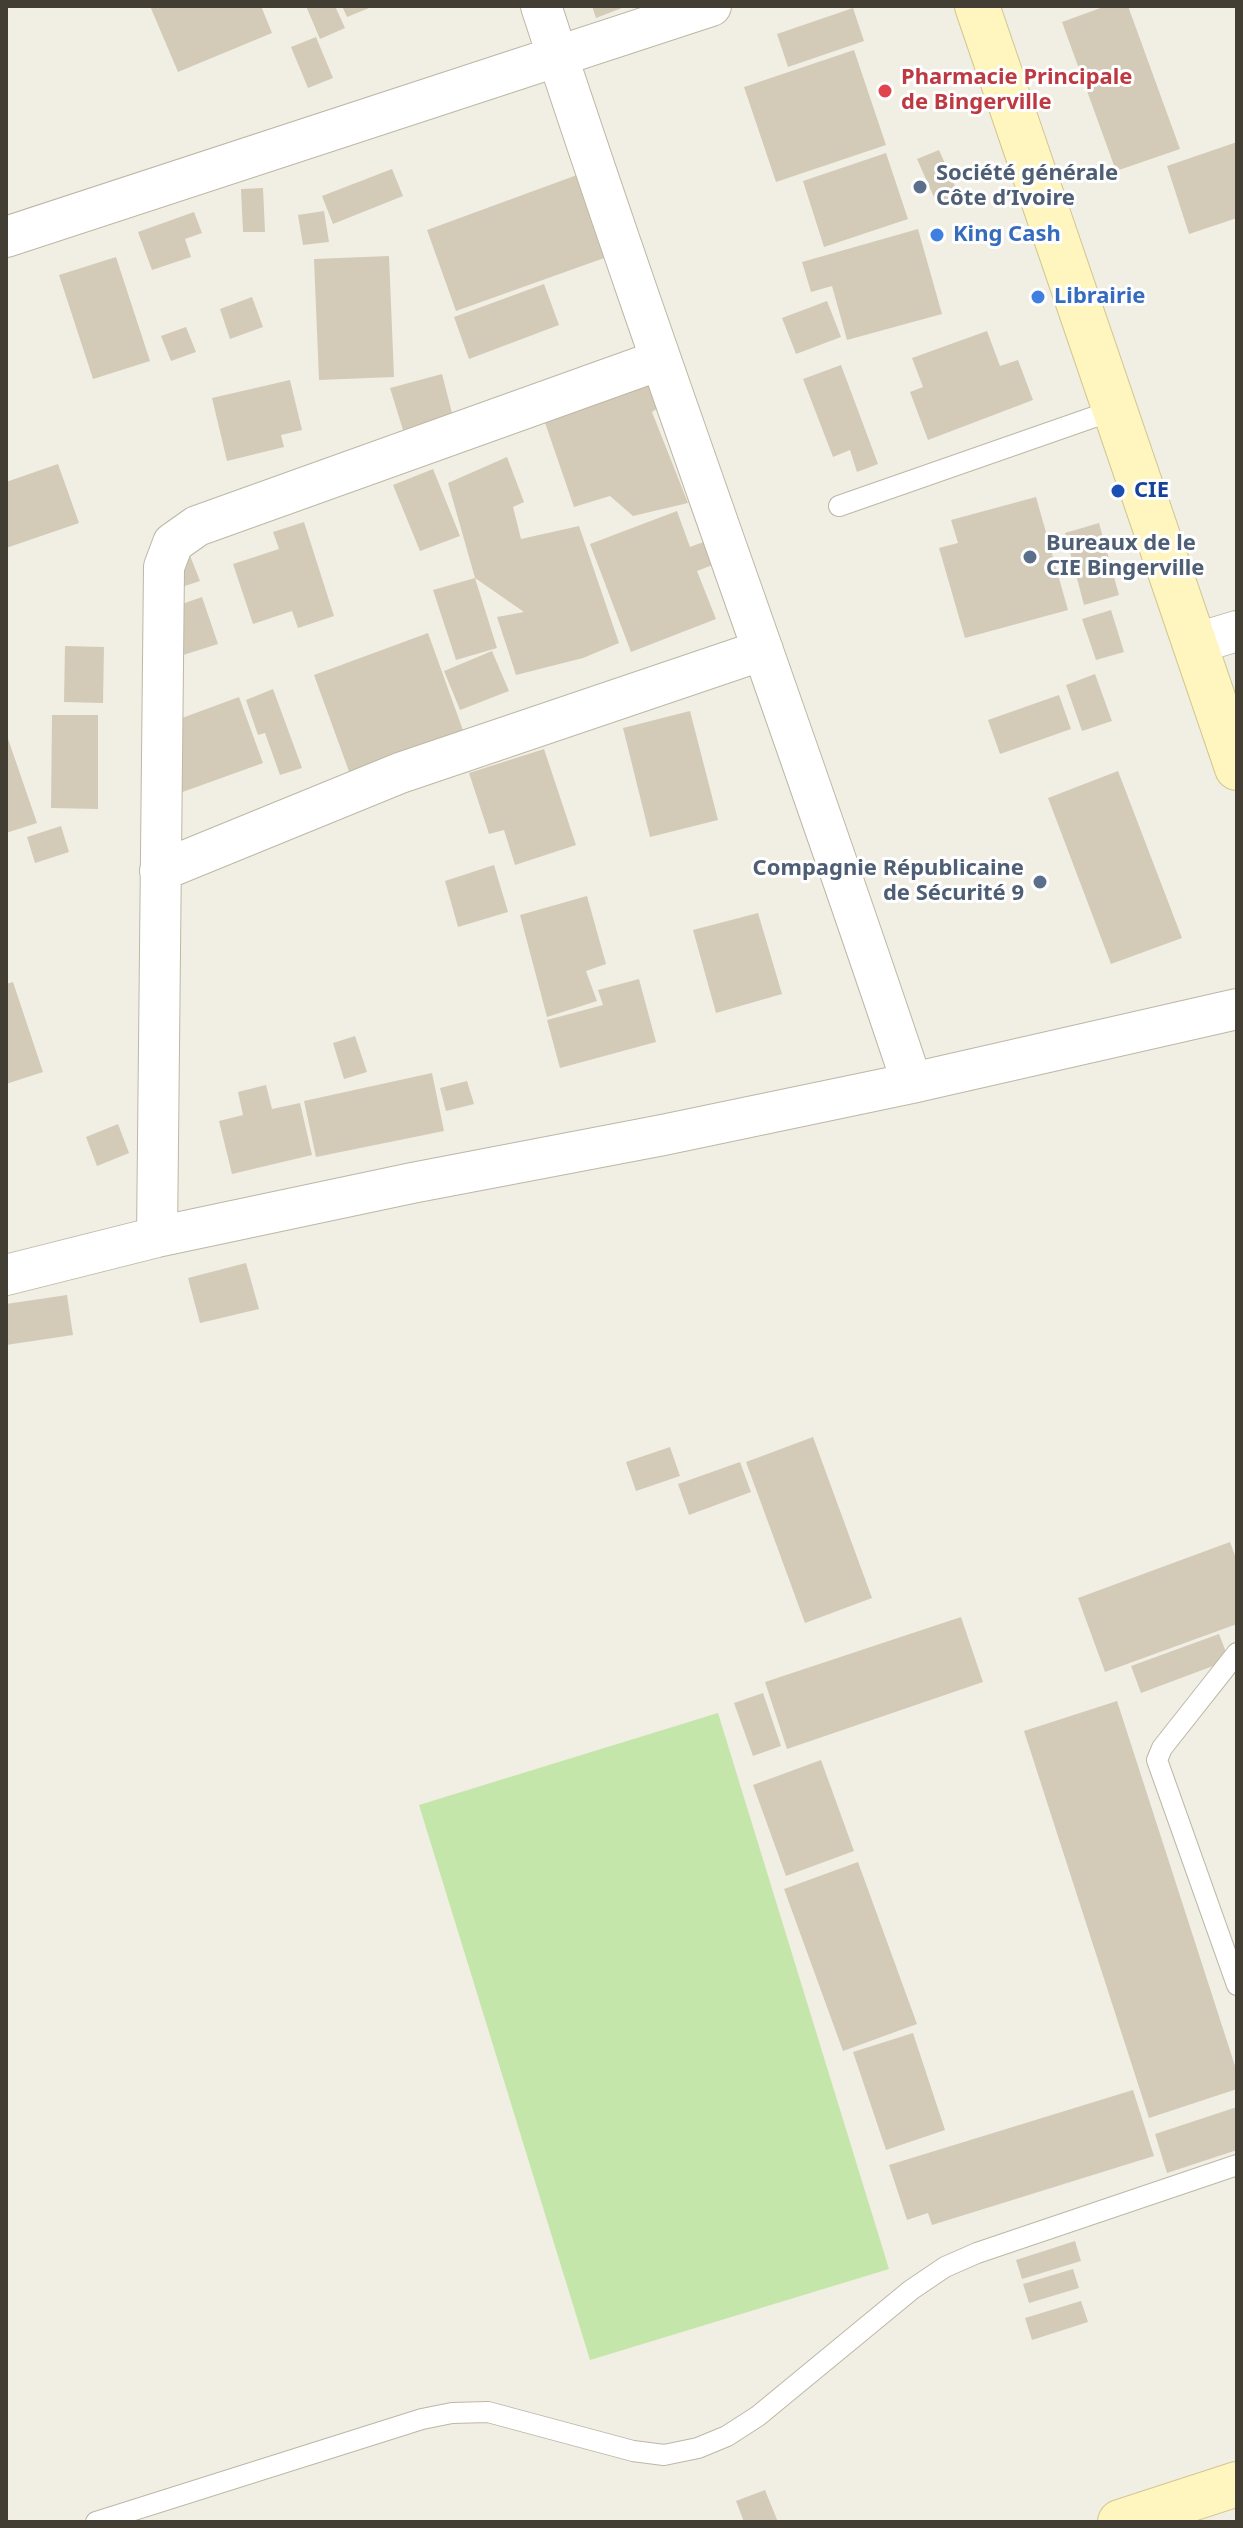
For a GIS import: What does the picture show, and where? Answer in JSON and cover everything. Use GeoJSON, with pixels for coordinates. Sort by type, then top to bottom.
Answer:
{"type":"FeatureCollection","features":[{"type":"Feature","properties":{"kind":"main road"},"geometry":{"type":"LineString","coordinates":[[977,6],[1237,768]]}},
{"type":"Feature","properties":{"kind":"main road"},"geometry":{"type":"LineString","coordinates":[[1120,2522],[1237,2484]]}},
{"type":"Feature","properties":{"kind":"street"},"geometry":{"type":"LineString","coordinates":[[541,6],[660,360],[834,851],[912,1083]]}},
{"type":"Feature","properties":{"kind":"street"},"geometry":{"type":"LineString","coordinates":[[6,237],[711,6]]}},
{"type":"Feature","properties":{"kind":"street"},"geometry":{"type":"LineString","coordinates":[[157,1237],[164,567],[173,543],[197,526],[660,360]]}},
{"type":"Feature","properties":{"kind":"street"},"geometry":{"type":"LineString","coordinates":[[1194,644],[1237,631]]}},
{"type":"Feature","properties":{"kind":"street"},"geometry":{"type":"LineString","coordinates":[[160,871],[400,773],[763,650]]}},
{"type":"Feature","properties":{"kind":"street"},"geometry":{"type":"LineString","coordinates":[[6,1275],[157,1237],[912,1083],[1237,1009]]}},
{"type":"Feature","properties":{"kind":"lane"},"geometry":{"type":"LineString","coordinates":[[839,506],[1114,410]]}},
{"type":"Feature","properties":{"kind":"lane"},"geometry":{"type":"LineString","coordinates":[[1237,1653],[1162,1748],[1157,1760],[1237,1985]]}},
{"type":"Feature","properties":{"kind":"lane"},"geometry":{"type":"LineString","coordinates":[[96,2522],[422,2419],[452,2413],[488,2412],[633,2451],[664,2455],[698,2448],[727,2436],[758,2416],[911,2290],[945,2267],[977,2253],[1237,2165]]}},
{"type":"Feature","properties":{"kind":"green space"},"geometry":{"type":"Polygon","coordinates":[[[718,1713],[889,2269],[590,2360],[419,1805],[718,1713]]]}},
{"type":"Feature","properties":{"kind":"building"},"geometry":{"type":"Polygon","coordinates":[[[150,6],[261,6],[272,33],[178,72],[150,6]]]}},
{"type":"Feature","properties":{"kind":"building"},"geometry":{"type":"Polygon","coordinates":[[[306,6],[335,6],[345,28],[320,39],[306,6]]]}},
{"type":"Feature","properties":{"kind":"building"},"geometry":{"type":"Polygon","coordinates":[[[342,6],[374,6],[347,17],[342,6]]]}},
{"type":"Feature","properties":{"kind":"building"},"geometry":{"type":"Polygon","coordinates":[[[592,6],[627,6],[596,18],[592,6]]]}},
{"type":"Feature","properties":{"kind":"building"},"geometry":{"type":"Polygon","coordinates":[[[1106,6],[1128,6],[1180,149],[1116,171],[1062,22],[1106,6]]]}},
{"type":"Feature","properties":{"kind":"building"},"geometry":{"type":"Polygon","coordinates":[[[853,8],[864,41],[788,67],[777,34],[853,8]]]}},
{"type":"Feature","properties":{"kind":"building"},"geometry":{"type":"Polygon","coordinates":[[[316,37],[333,78],[308,88],[291,47],[316,37]]]}},
{"type":"Feature","properties":{"kind":"building"},"geometry":{"type":"Polygon","coordinates":[[[854,50],[886,145],[776,182],[744,87],[854,50]]]}},
{"type":"Feature","properties":{"kind":"building"},"geometry":{"type":"Polygon","coordinates":[[[1237,142],[1237,218],[1189,234],[1167,166],[1237,142]]]}},
{"type":"Feature","properties":{"kind":"building"},"geometry":{"type":"Polygon","coordinates":[[[939,150],[959,195],[937,204],[917,159],[939,150]]]}},
{"type":"Feature","properties":{"kind":"building"},"geometry":{"type":"Polygon","coordinates":[[[886,153],[908,219],[824,247],[803,181],[886,153]]]}},
{"type":"Feature","properties":{"kind":"building"},"geometry":{"type":"Polygon","coordinates":[[[392,169],[403,196],[333,224],[322,196],[392,169]]]}},
{"type":"Feature","properties":{"kind":"building"},"geometry":{"type":"Polygon","coordinates":[[[577,175],[607,257],[456,311],[427,230],[577,175]]]}},
{"type":"Feature","properties":{"kind":"building"},"geometry":{"type":"Polygon","coordinates":[[[263,188],[265,232],[243,232],[241,189],[263,188]]]}},
{"type":"Feature","properties":{"kind":"building"},"geometry":{"type":"Polygon","coordinates":[[[324,211],[329,242],[303,245],[298,215],[324,211]]]}},
{"type":"Feature","properties":{"kind":"building"},"geometry":{"type":"Polygon","coordinates":[[[194,212],[202,233],[185,239],[191,257],[152,270],[138,232],[194,212]]]}},
{"type":"Feature","properties":{"kind":"building"},"geometry":{"type":"Polygon","coordinates":[[[918,229],[942,314],[847,340],[832,286],[811,292],[802,262],[918,229]]]}},
{"type":"Feature","properties":{"kind":"building"},"geometry":{"type":"Polygon","coordinates":[[[389,256],[394,377],[319,380],[314,259],[389,256]]]}},
{"type":"Feature","properties":{"kind":"building"},"geometry":{"type":"Polygon","coordinates":[[[116,257],[150,361],[93,379],[59,275],[116,257]]]}},
{"type":"Feature","properties":{"kind":"building"},"geometry":{"type":"Polygon","coordinates":[[[544,284],[559,325],[469,359],[454,317],[544,284]]]}},
{"type":"Feature","properties":{"kind":"building"},"geometry":{"type":"Polygon","coordinates":[[[252,297],[263,327],[230,339],[220,309],[252,297]]]}},
{"type":"Feature","properties":{"kind":"building"},"geometry":{"type":"Polygon","coordinates":[[[827,301],[841,337],[796,354],[782,318],[827,301]]]}},
{"type":"Feature","properties":{"kind":"building"},"geometry":{"type":"Polygon","coordinates":[[[186,327],[196,352],[171,361],[161,336],[186,327]]]}},
{"type":"Feature","properties":{"kind":"building"},"geometry":{"type":"Polygon","coordinates":[[[987,331],[1000,366],[1018,360],[1033,400],[928,440],[910,392],[923,387],[912,358],[987,331]]]}},
{"type":"Feature","properties":{"kind":"building"},"geometry":{"type":"Polygon","coordinates":[[[841,365],[878,464],[857,472],[850,450],[833,457],[803,379],[841,365]]]}},
{"type":"Feature","properties":{"kind":"building"},"geometry":{"type":"Polygon","coordinates":[[[658,373],[669,401],[652,412],[688,503],[633,516],[610,496],[574,507],[542,414],[658,373]]]}},
{"type":"Feature","properties":{"kind":"building"},"geometry":{"type":"Polygon","coordinates":[[[442,374],[453,417],[403,430],[390,388],[442,374]]]}},
{"type":"Feature","properties":{"kind":"building"},"geometry":{"type":"Polygon","coordinates":[[[290,380],[302,430],[281,435],[284,447],[227,461],[212,398],[290,380]]]}},
{"type":"Feature","properties":{"kind":"building"},"geometry":{"type":"Polygon","coordinates":[[[507,457],[524,502],[513,507],[521,539],[579,526],[619,643],[583,658],[516,675],[497,617],[524,612],[475,578],[448,483],[507,457]]]}},
{"type":"Feature","properties":{"kind":"building"},"geometry":{"type":"Polygon","coordinates":[[[58,464],[79,523],[6,548],[6,482],[58,464]]]}},
{"type":"Feature","properties":{"kind":"building"},"geometry":{"type":"Polygon","coordinates":[[[433,469],[460,536],[420,551],[393,485],[433,469]]]}},
{"type":"Feature","properties":{"kind":"building"},"geometry":{"type":"Polygon","coordinates":[[[1036,497],[1068,610],[965,638],[939,548],[958,543],[951,520],[1036,497]]]}},
{"type":"Feature","properties":{"kind":"building"},"geometry":{"type":"Polygon","coordinates":[[[677,511],[690,547],[714,538],[723,561],[697,571],[716,619],[631,652],[590,544],[677,511]]]}},
{"type":"Feature","properties":{"kind":"building"},"geometry":{"type":"Polygon","coordinates":[[[304,522],[334,616],[298,628],[292,611],[253,624],[233,564],[279,549],[273,532],[304,522]]]}},
{"type":"Feature","properties":{"kind":"building"},"geometry":{"type":"Polygon","coordinates":[[[1099,523],[1119,595],[1084,605],[1065,533],[1099,523]]]}},
{"type":"Feature","properties":{"kind":"building"},"geometry":{"type":"Polygon","coordinates":[[[189,553],[200,581],[172,590],[189,553]]]}},
{"type":"Feature","properties":{"kind":"building"},"geometry":{"type":"Polygon","coordinates":[[[475,578],[497,648],[456,660],[433,590],[475,578]]]}},
{"type":"Feature","properties":{"kind":"building"},"geometry":{"type":"Polygon","coordinates":[[[202,597],[218,644],[180,656],[165,610],[202,597]]]}},
{"type":"Feature","properties":{"kind":"building"},"geometry":{"type":"Polygon","coordinates":[[[1111,610],[1124,652],[1096,660],[1082,619],[1111,610]]]}},
{"type":"Feature","properties":{"kind":"building"},"geometry":{"type":"Polygon","coordinates":[[[428,633],[469,747],[355,788],[314,675],[428,633]]]}},
{"type":"Feature","properties":{"kind":"building"},"geometry":{"type":"Polygon","coordinates":[[[65,646],[104,647],[103,703],[64,702],[65,646]]]}},
{"type":"Feature","properties":{"kind":"building"},"geometry":{"type":"Polygon","coordinates":[[[492,651],[509,691],[460,710],[444,671],[492,651]]]}},
{"type":"Feature","properties":{"kind":"building"},"geometry":{"type":"Polygon","coordinates":[[[1095,674],[1112,721],[1082,731],[1066,685],[1095,674]]]}},
{"type":"Feature","properties":{"kind":"building"},"geometry":{"type":"Polygon","coordinates":[[[273,689],[302,768],[280,775],[265,733],[258,735],[246,700],[273,689]]]}},
{"type":"Feature","properties":{"kind":"building"},"geometry":{"type":"Polygon","coordinates":[[[1059,695],[1071,729],[1000,754],[988,720],[1059,695]]]}},
{"type":"Feature","properties":{"kind":"building"},"geometry":{"type":"Polygon","coordinates":[[[239,697],[263,763],[177,794],[163,725],[239,697]]]}},
{"type":"Feature","properties":{"kind":"building"},"geometry":{"type":"Polygon","coordinates":[[[690,711],[718,820],[650,837],[623,728],[690,711]]]}},
{"type":"Feature","properties":{"kind":"building"},"geometry":{"type":"Polygon","coordinates":[[[52,715],[98,715],[98,809],[51,808],[52,715]]]}},
{"type":"Feature","properties":{"kind":"building"},"geometry":{"type":"Polygon","coordinates":[[[6,733],[37,823],[6,833],[6,733]]]}},
{"type":"Feature","properties":{"kind":"building"},"geometry":{"type":"Polygon","coordinates":[[[544,749],[576,845],[515,865],[504,830],[489,834],[469,773],[544,749]]]}},
{"type":"Feature","properties":{"kind":"building"},"geometry":{"type":"Polygon","coordinates":[[[1118,771],[1182,938],[1111,964],[1048,798],[1118,771]]]}},
{"type":"Feature","properties":{"kind":"building"},"geometry":{"type":"Polygon","coordinates":[[[61,826],[69,852],[35,863],[27,837],[61,826]]]}},
{"type":"Feature","properties":{"kind":"building"},"geometry":{"type":"Polygon","coordinates":[[[494,865],[508,912],[458,927],[445,881],[494,865]]]}},
{"type":"Feature","properties":{"kind":"building"},"geometry":{"type":"Polygon","coordinates":[[[587,896],[606,964],[586,971],[597,1001],[547,1017],[520,915],[587,896]]]}},
{"type":"Feature","properties":{"kind":"building"},"geometry":{"type":"Polygon","coordinates":[[[758,913],[782,994],[716,1013],[693,930],[758,913]]]}},
{"type":"Feature","properties":{"kind":"building"},"geometry":{"type":"Polygon","coordinates":[[[639,979],[656,1042],[560,1068],[547,1020],[603,1005],[598,990],[639,979]]]}},
{"type":"Feature","properties":{"kind":"building"},"geometry":{"type":"Polygon","coordinates":[[[13,982],[43,1072],[6,1084],[6,984],[13,982]]]}},
{"type":"Feature","properties":{"kind":"building"},"geometry":{"type":"Polygon","coordinates":[[[355,1036],[367,1072],[344,1079],[333,1043],[355,1036]]]}},
{"type":"Feature","properties":{"kind":"building"},"geometry":{"type":"Polygon","coordinates":[[[432,1073],[444,1131],[316,1157],[304,1101],[432,1073]]]}},
{"type":"Feature","properties":{"kind":"building"},"geometry":{"type":"Polygon","coordinates":[[[467,1081],[474,1104],[446,1111],[440,1088],[467,1081]]]}},
{"type":"Feature","properties":{"kind":"building"},"geometry":{"type":"Polygon","coordinates":[[[266,1085],[272,1109],[300,1103],[312,1155],[232,1174],[219,1121],[243,1115],[238,1092],[266,1085]]]}},
{"type":"Feature","properties":{"kind":"building"},"geometry":{"type":"Polygon","coordinates":[[[118,1124],[129,1153],[97,1166],[86,1137],[118,1124]]]}},
{"type":"Feature","properties":{"kind":"building"},"geometry":{"type":"Polygon","coordinates":[[[246,1263],[259,1309],[200,1323],[188,1278],[246,1263]]]}},
{"type":"Feature","properties":{"kind":"building"},"geometry":{"type":"Polygon","coordinates":[[[67,1295],[73,1335],[6,1345],[6,1304],[67,1295]]]}},
{"type":"Feature","properties":{"kind":"building"},"geometry":{"type":"Polygon","coordinates":[[[813,1437],[872,1598],[805,1623],[746,1462],[813,1437]]]}},
{"type":"Feature","properties":{"kind":"building"},"geometry":{"type":"Polygon","coordinates":[[[670,1447],[680,1476],[636,1491],[626,1462],[670,1447]]]}},
{"type":"Feature","properties":{"kind":"building"},"geometry":{"type":"Polygon","coordinates":[[[740,1462],[751,1492],[689,1515],[678,1484],[740,1462]]]}},
{"type":"Feature","properties":{"kind":"building"},"geometry":{"type":"Polygon","coordinates":[[[1230,1542],[1237,1561],[1237,1624],[1105,1672],[1078,1598],[1230,1542]]]}},
{"type":"Feature","properties":{"kind":"building"},"geometry":{"type":"Polygon","coordinates":[[[961,1617],[983,1682],[787,1749],[765,1682],[961,1617]]]}},
{"type":"Feature","properties":{"kind":"building"},"geometry":{"type":"Polygon","coordinates":[[[1219,1634],[1229,1660],[1141,1693],[1131,1666],[1219,1634]]]}},
{"type":"Feature","properties":{"kind":"building"},"geometry":{"type":"Polygon","coordinates":[[[763,1693],[781,1746],[753,1756],[734,1703],[763,1693]]]}},
{"type":"Feature","properties":{"kind":"building"},"geometry":{"type":"Polygon","coordinates":[[[1117,1701],[1237,2072],[1237,2089],[1149,2118],[1024,1731],[1117,1701]]]}},
{"type":"Feature","properties":{"kind":"building"},"geometry":{"type":"Polygon","coordinates":[[[821,1760],[854,1851],[786,1876],[753,1785],[821,1760]]]}},
{"type":"Feature","properties":{"kind":"building"},"geometry":{"type":"Polygon","coordinates":[[[858,1862],[917,2024],[843,2051],[784,1889],[858,1862]]]}},
{"type":"Feature","properties":{"kind":"building"},"geometry":{"type":"Polygon","coordinates":[[[913,2033],[945,2130],[886,2150],[853,2052],[913,2033]]]}},
{"type":"Feature","properties":{"kind":"building"},"geometry":{"type":"Polygon","coordinates":[[[1133,2090],[1154,2156],[932,2225],[928,2213],[907,2220],[889,2165],[1133,2090]]]}},
{"type":"Feature","properties":{"kind":"building"},"geometry":{"type":"Polygon","coordinates":[[[1237,2107],[1237,2150],[1167,2173],[1155,2134],[1237,2107]]]}},
{"type":"Feature","properties":{"kind":"building"},"geometry":{"type":"Polygon","coordinates":[[[1075,2241],[1081,2261],[1022,2279],[1016,2260],[1075,2241]]]}},
{"type":"Feature","properties":{"kind":"building"},"geometry":{"type":"Polygon","coordinates":[[[1073,2269],[1079,2288],[1029,2303],[1023,2284],[1073,2269]]]}},
{"type":"Feature","properties":{"kind":"building"},"geometry":{"type":"Polygon","coordinates":[[[1081,2301],[1088,2322],[1032,2340],[1025,2318],[1081,2301]]]}},
{"type":"Feature","properties":{"kind":"building"},"geometry":{"type":"Polygon","coordinates":[[[765,2490],[778,2522],[744,2522],[736,2501],[765,2490]]]}},
{"type":"Feature","properties":{"kind":"place","name":"Pharmacie Principale de Bingerville"},"geometry":{"type":"Point","coordinates":[885,91]}},
{"type":"Feature","properties":{"kind":"place","name":"Société générale Côte d’Ivoire"},"geometry":{"type":"Point","coordinates":[920,187]}},
{"type":"Feature","properties":{"kind":"place","name":"King Cash"},"geometry":{"type":"Point","coordinates":[937,235]}},
{"type":"Feature","properties":{"kind":"place","name":"Librairie"},"geometry":{"type":"Point","coordinates":[1038,297]}},
{"type":"Feature","properties":{"kind":"place","name":"CIE"},"geometry":{"type":"Point","coordinates":[1118,491]}},
{"type":"Feature","properties":{"kind":"place","name":"Bureaux de le CIE Bingerville"},"geometry":{"type":"Point","coordinates":[1030,557]}},
{"type":"Feature","properties":{"kind":"place","name":"Compagnie Républicaine de Sécurité 9"},"geometry":{"type":"Point","coordinates":[1040,882]}}]}
